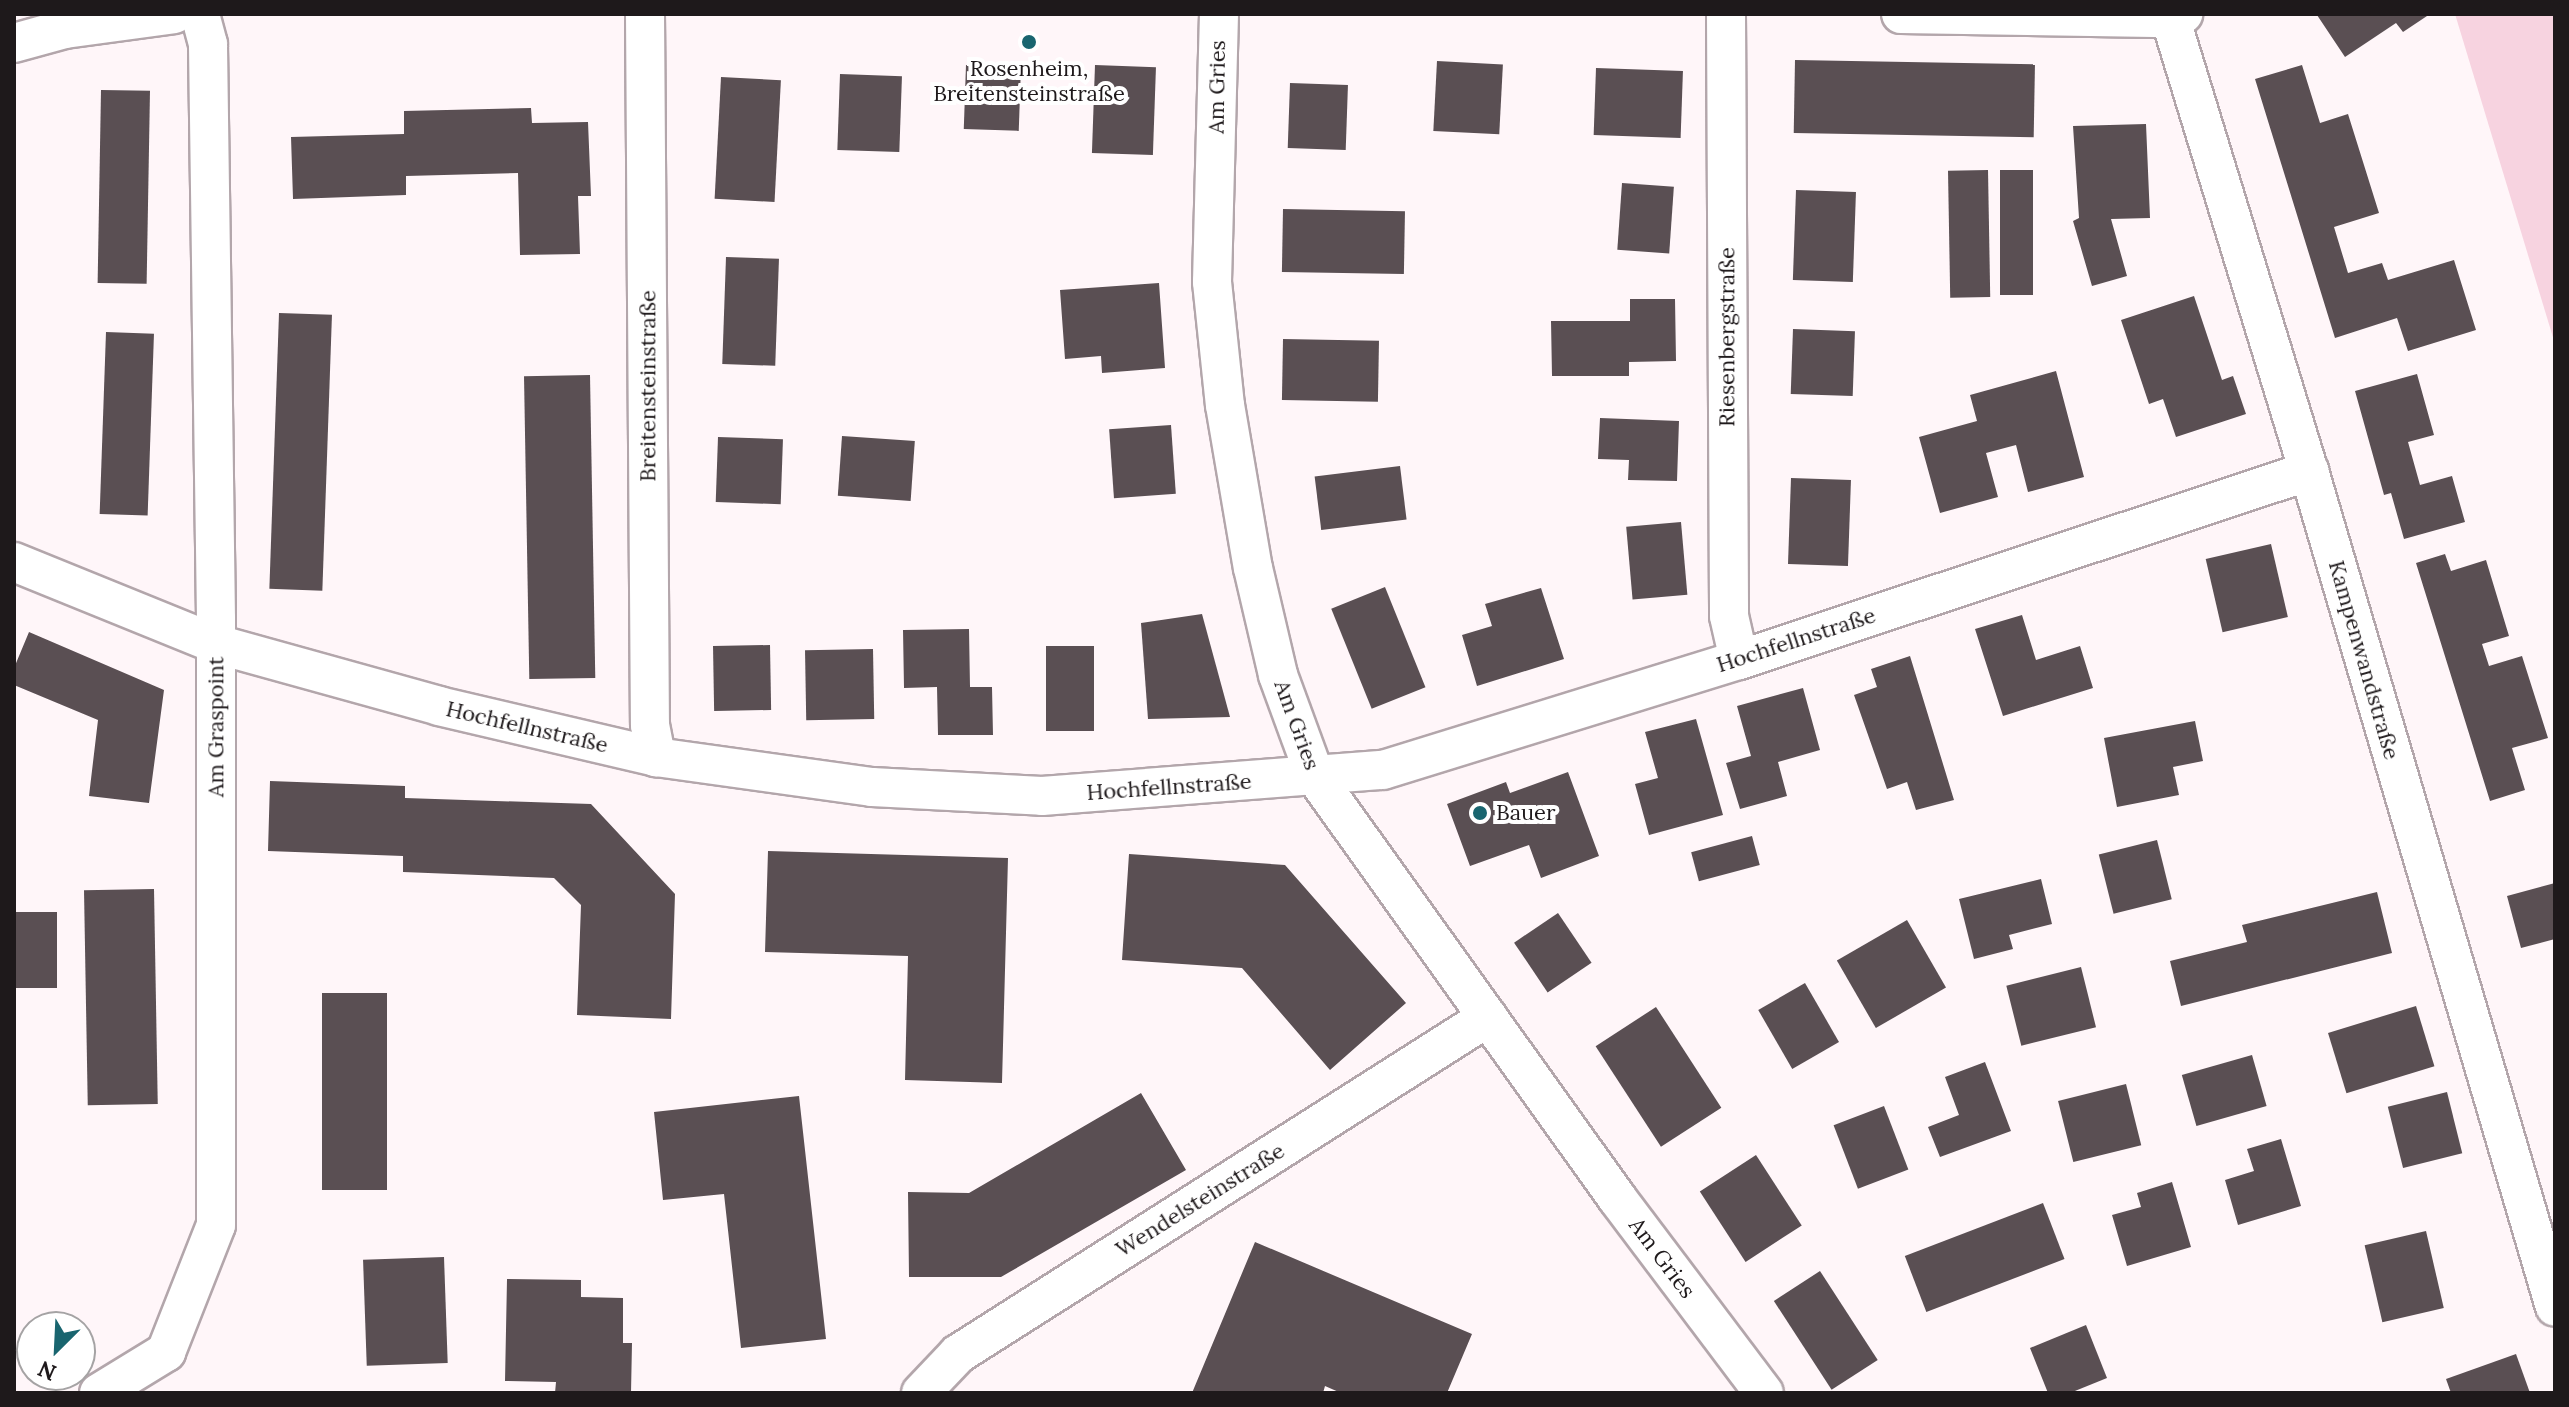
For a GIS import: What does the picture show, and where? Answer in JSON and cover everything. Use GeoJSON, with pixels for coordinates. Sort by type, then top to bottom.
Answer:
{"type":"FeatureCollection","features":[{"type":"Feature","properties":{"kind":"street"},"geometry":{"type":"LineString","coordinates":[[14,43],[65,29],[174,14]]}},
{"type":"Feature","properties":{"kind":"street","name":"Am Graspoint"},"geometry":{"type":"LineString","coordinates":[[99,1393],[166,1352],[216,1225],[216,644],[208,44],[200,14]]}},
{"type":"Feature","properties":{"kind":"street","name":"Breitensteinstraße"},"geometry":{"type":"LineString","coordinates":[[645,14],[650,725],[656,757]]}},
{"type":"Feature","properties":{"kind":"street","name":"Am Gries"},"geometry":{"type":"LineString","coordinates":[[1219,14],[1212,282],[1225,405],[1253,568],[1278,675],[1315,776],[1617,1198],[1764,1393]]}},
{"type":"Feature","properties":{"kind":"street","name":"Riesenbergstraße"},"geometry":{"type":"LineString","coordinates":[[1726,14],[1729,616],[1739,660]]}},
{"type":"Feature","properties":{"kind":"street"},"geometry":{"type":"LineString","coordinates":[[1901,14],[2174,15]]}},
{"type":"Feature","properties":{"kind":"street","name":"Kampenwandstraße"},"geometry":{"type":"LineString","coordinates":[[2174,15],[2555,1307]]}},
{"type":"Feature","properties":{"kind":"street","name":"Hochfellnstraße"},"geometry":{"type":"LineString","coordinates":[[14,562],[216,644],[439,706],[656,757],[872,787],[1042,796],[1383,770],[1739,660],[2309,471]]}},
{"type":"Feature","properties":{"kind":"street","name":"Wendelsteinstraße"},"geometry":{"type":"LineString","coordinates":[[921,1393],[958,1354],[1488,1017]]}},
{"type":"Feature","properties":{"kind":"shaded area"},"geometry":{"type":"Polygon","coordinates":[[[2455,14],[2555,14],[2555,344],[2455,14]]]}},
{"type":"Feature","properties":{"kind":"building"},"geometry":{"type":"Polygon","coordinates":[[[2430,14],[2403,32],[2396,23],[2345,57],[2317,15],[2430,14]]]}},
{"type":"Feature","properties":{"kind":"building"},"geometry":{"type":"Polygon","coordinates":[[[1795,60],[2035,64],[2034,137],[1794,133],[1795,60]]]}},
{"type":"Feature","properties":{"kind":"building"},"geometry":{"type":"Polygon","coordinates":[[[1437,61],[1503,64],[1499,134],[1433,131],[1437,61]]]}},
{"type":"Feature","properties":{"kind":"building"},"geometry":{"type":"Polygon","coordinates":[[[966,65],[1021,67],[1019,131],[964,129],[966,65]]]}},
{"type":"Feature","properties":{"kind":"building"},"geometry":{"type":"Polygon","coordinates":[[[1095,65],[1156,67],[1153,155],[1092,153],[1095,65]]]}},
{"type":"Feature","properties":{"kind":"building"},"geometry":{"type":"Polygon","coordinates":[[[2302,65],[2320,123],[2348,114],[2379,213],[2334,227],[2348,273],[2382,263],[2388,280],[2454,260],[2476,330],[2408,351],[2397,318],[2335,338],[2255,79],[2302,65]]]}},
{"type":"Feature","properties":{"kind":"building"},"geometry":{"type":"Polygon","coordinates":[[[1596,68],[1683,71],[1681,138],[1594,135],[1596,68]]]}},
{"type":"Feature","properties":{"kind":"building"},"geometry":{"type":"Polygon","coordinates":[[[840,74],[902,76],[899,152],[837,150],[840,74]]]}},
{"type":"Feature","properties":{"kind":"building"},"geometry":{"type":"Polygon","coordinates":[[[721,77],[781,80],[775,202],[715,199],[721,77]]]}},
{"type":"Feature","properties":{"kind":"building"},"geometry":{"type":"Polygon","coordinates":[[[1290,83],[1348,85],[1346,150],[1288,148],[1290,83]]]}},
{"type":"Feature","properties":{"kind":"building"},"geometry":{"type":"Polygon","coordinates":[[[101,90],[150,91],[147,284],[98,283],[101,90]]]}},
{"type":"Feature","properties":{"kind":"building"},"geometry":{"type":"Polygon","coordinates":[[[531,108],[532,123],[588,122],[591,196],[578,196],[580,254],[520,255],[518,173],[406,176],[406,195],[293,199],[291,137],[404,134],[404,111],[531,108]]]}},
{"type":"Feature","properties":{"kind":"building"},"geometry":{"type":"Polygon","coordinates":[[[2146,124],[2150,218],[2111,219],[2127,276],[2092,286],[2073,221],[2079,218],[2073,126],[2146,124]]]}},
{"type":"Feature","properties":{"kind":"building"},"geometry":{"type":"Polygon","coordinates":[[[1988,170],[1990,297],[1950,298],[1948,171],[1988,170]]]}},
{"type":"Feature","properties":{"kind":"building"},"geometry":{"type":"Polygon","coordinates":[[[2000,170],[2033,170],[2033,295],[2000,295],[2000,170]]]}},
{"type":"Feature","properties":{"kind":"building"},"geometry":{"type":"Polygon","coordinates":[[[1622,183],[1674,187],[1669,253],[1617,250],[1622,183]]]}},
{"type":"Feature","properties":{"kind":"building"},"geometry":{"type":"Polygon","coordinates":[[[1796,190],[1856,192],[1853,282],[1793,280],[1796,190]]]}},
{"type":"Feature","properties":{"kind":"building"},"geometry":{"type":"Polygon","coordinates":[[[1283,209],[1405,211],[1404,274],[1282,272],[1283,209]]]}},
{"type":"Feature","properties":{"kind":"building"},"geometry":{"type":"Polygon","coordinates":[[[726,257],[779,259],[775,366],[722,364],[726,257]]]}},
{"type":"Feature","properties":{"kind":"building"},"geometry":{"type":"Polygon","coordinates":[[[1159,283],[1165,368],[1102,373],[1101,356],[1065,359],[1060,290],[1159,283]]]}},
{"type":"Feature","properties":{"kind":"building"},"geometry":{"type":"Polygon","coordinates":[[[2194,296],[2222,380],[2233,376],[2246,414],[2176,437],[2163,399],[2149,404],[2121,320],[2194,296]]]}},
{"type":"Feature","properties":{"kind":"building"},"geometry":{"type":"Polygon","coordinates":[[[1630,299],[1675,299],[1676,361],[1629,362],[1629,376],[1552,376],[1551,321],[1630,321],[1630,299]]]}},
{"type":"Feature","properties":{"kind":"building"},"geometry":{"type":"Polygon","coordinates":[[[279,313],[332,315],[322,591],[269,589],[279,313]]]}},
{"type":"Feature","properties":{"kind":"building"},"geometry":{"type":"Polygon","coordinates":[[[1793,329],[1855,331],[1853,396],[1791,394],[1793,329]]]}},
{"type":"Feature","properties":{"kind":"building"},"geometry":{"type":"Polygon","coordinates":[[[106,332],[154,334],[148,516],[100,514],[106,332]]]}},
{"type":"Feature","properties":{"kind":"building"},"geometry":{"type":"Polygon","coordinates":[[[1283,339],[1379,341],[1378,402],[1282,400],[1283,339]]]}},
{"type":"Feature","properties":{"kind":"building"},"geometry":{"type":"Polygon","coordinates":[[[2056,371],[2084,477],[2028,492],[2016,445],[1986,453],[1998,497],[1940,513],[1919,437],[1977,421],[1970,395],[2056,371]]]}},
{"type":"Feature","properties":{"kind":"building"},"geometry":{"type":"Polygon","coordinates":[[[2417,374],[2434,435],[2408,442],[2420,485],[2452,476],[2465,522],[2404,539],[2391,493],[2384,495],[2355,391],[2417,374]]]}},
{"type":"Feature","properties":{"kind":"building"},"geometry":{"type":"Polygon","coordinates":[[[590,375],[595,678],[529,679],[524,376],[590,375]]]}},
{"type":"Feature","properties":{"kind":"building"},"geometry":{"type":"Polygon","coordinates":[[[1600,418],[1679,421],[1677,481],[1628,480],[1629,460],[1598,459],[1600,418]]]}},
{"type":"Feature","properties":{"kind":"building"},"geometry":{"type":"Polygon","coordinates":[[[1171,425],[1176,494],[1114,498],[1109,429],[1171,425]]]}},
{"type":"Feature","properties":{"kind":"building"},"geometry":{"type":"Polygon","coordinates":[[[842,436],[915,441],[911,501],[838,496],[842,436]]]}},
{"type":"Feature","properties":{"kind":"building"},"geometry":{"type":"Polygon","coordinates":[[[718,437],[783,439],[781,504],[716,502],[718,437]]]}},
{"type":"Feature","properties":{"kind":"building"},"geometry":{"type":"Polygon","coordinates":[[[1400,466],[1407,520],[1321,530],[1315,476],[1400,466]]]}},
{"type":"Feature","properties":{"kind":"building"},"geometry":{"type":"Polygon","coordinates":[[[1791,478],[1851,480],[1848,566],[1788,564],[1791,478]]]}},
{"type":"Feature","properties":{"kind":"building"},"geometry":{"type":"Polygon","coordinates":[[[1681,522],[1687,595],[1633,600],[1626,527],[1681,522]]]}},
{"type":"Feature","properties":{"kind":"building"},"geometry":{"type":"Polygon","coordinates":[[[2271,544],[2288,617],[2223,632],[2206,559],[2271,544]]]}},
{"type":"Feature","properties":{"kind":"building"},"geometry":{"type":"Polygon","coordinates":[[[2445,554],[2451,571],[2486,560],[2509,636],[2482,644],[2489,666],[2522,656],[2548,738],[2512,748],[2525,790],[2490,801],[2416,563],[2445,554]]]}},
{"type":"Feature","properties":{"kind":"building"},"geometry":{"type":"Polygon","coordinates":[[[1385,587],[1425,687],[1372,709],[1331,609],[1385,587]]]}},
{"type":"Feature","properties":{"kind":"building"},"geometry":{"type":"Polygon","coordinates":[[[1541,588],[1564,659],[1477,686],[1462,635],[1492,626],[1485,604],[1541,588]]]}},
{"type":"Feature","properties":{"kind":"building"},"geometry":{"type":"Polygon","coordinates":[[[1202,614],[1230,717],[1148,719],[1141,623],[1202,614]]]}},
{"type":"Feature","properties":{"kind":"building"},"geometry":{"type":"Polygon","coordinates":[[[2022,615],[2036,660],[2080,646],[2093,688],[2003,716],[1975,629],[2022,615]]]}},
{"type":"Feature","properties":{"kind":"building"},"geometry":{"type":"Polygon","coordinates":[[[969,629],[970,687],[992,687],[993,735],[938,735],[937,687],[904,688],[903,630],[969,629]]]}},
{"type":"Feature","properties":{"kind":"building"},"geometry":{"type":"Polygon","coordinates":[[[29,632],[164,690],[149,803],[89,796],[98,720],[14,685],[14,668],[29,632]]]}},
{"type":"Feature","properties":{"kind":"building"},"geometry":{"type":"Polygon","coordinates":[[[770,645],[771,710],[714,711],[713,646],[770,645]]]}},
{"type":"Feature","properties":{"kind":"building"},"geometry":{"type":"Polygon","coordinates":[[[1046,646],[1094,646],[1094,731],[1046,731],[1046,646]]]}},
{"type":"Feature","properties":{"kind":"building"},"geometry":{"type":"Polygon","coordinates":[[[873,649],[874,719],[806,720],[805,650],[873,649]]]}},
{"type":"Feature","properties":{"kind":"building"},"geometry":{"type":"Polygon","coordinates":[[[1910,656],[1954,800],[1916,810],[1907,782],[1887,789],[1854,695],[1877,687],[1871,669],[1910,656]]]}},
{"type":"Feature","properties":{"kind":"building"},"geometry":{"type":"Polygon","coordinates":[[[1803,688],[1820,750],[1778,762],[1787,796],[1740,809],[1726,763],[1751,756],[1737,706],[1803,688]]]}},
{"type":"Feature","properties":{"kind":"building"},"geometry":{"type":"Polygon","coordinates":[[[1696,719],[1723,815],[1649,835],[1635,784],[1658,778],[1645,732],[1696,719]]]}},
{"type":"Feature","properties":{"kind":"building"},"geometry":{"type":"Polygon","coordinates":[[[2195,721],[2203,761],[2173,767],[2179,795],[2117,807],[2104,738],[2195,721]]]}},
{"type":"Feature","properties":{"kind":"building"},"geometry":{"type":"Polygon","coordinates":[[[1568,772],[1599,856],[1541,878],[1529,845],[1470,866],[1447,804],[1506,782],[1510,793],[1568,772]]]}},
{"type":"Feature","properties":{"kind":"building"},"geometry":{"type":"Polygon","coordinates":[[[270,781],[405,786],[405,798],[591,804],[675,894],[671,1019],[577,1015],[581,905],[554,878],[403,872],[403,856],[268,851],[270,781]]]}},
{"type":"Feature","properties":{"kind":"building"},"geometry":{"type":"Polygon","coordinates":[[[1752,836],[1760,865],[1699,881],[1691,852],[1752,836]]]}},
{"type":"Feature","properties":{"kind":"building"},"geometry":{"type":"Polygon","coordinates":[[[2157,840],[2172,899],[2114,914],[2099,855],[2157,840]]]}},
{"type":"Feature","properties":{"kind":"building"},"geometry":{"type":"Polygon","coordinates":[[[768,851],[1008,858],[1002,1083],[905,1080],[908,956],[765,952],[768,851]]]}},
{"type":"Feature","properties":{"kind":"building"},"geometry":{"type":"Polygon","coordinates":[[[1129,854],[1285,865],[1406,1003],[1330,1070],[1242,968],[1122,960],[1129,854]]]}},
{"type":"Feature","properties":{"kind":"building"},"geometry":{"type":"Polygon","coordinates":[[[2041,879],[2052,924],[2009,935],[2013,949],[1974,959],[1959,899],[2041,879]]]}},
{"type":"Feature","properties":{"kind":"building"},"geometry":{"type":"Polygon","coordinates":[[[2555,883],[2555,939],[2521,948],[2507,896],[2555,883]]]}},
{"type":"Feature","properties":{"kind":"building"},"geometry":{"type":"Polygon","coordinates":[[[154,889],[158,1104],[88,1105],[84,890],[154,889]]]}},
{"type":"Feature","properties":{"kind":"building"},"geometry":{"type":"Polygon","coordinates":[[[2377,892],[2392,953],[2181,1006],[2170,961],[2247,942],[2242,925],[2377,892]]]}},
{"type":"Feature","properties":{"kind":"building"},"geometry":{"type":"Polygon","coordinates":[[[16,912],[57,912],[57,988],[16,988],[16,912]]]}},
{"type":"Feature","properties":{"kind":"building"},"geometry":{"type":"Polygon","coordinates":[[[1558,913],[1592,963],[1548,992],[1514,943],[1558,913]]]}},
{"type":"Feature","properties":{"kind":"building"},"geometry":{"type":"Polygon","coordinates":[[[1907,920],[1946,988],[1876,1028],[1837,960],[1907,920]]]}},
{"type":"Feature","properties":{"kind":"building"},"geometry":{"type":"Polygon","coordinates":[[[2081,967],[2096,1027],[2021,1046],[2006,986],[2081,967]]]}},
{"type":"Feature","properties":{"kind":"building"},"geometry":{"type":"Polygon","coordinates":[[[1805,983],[1839,1042],[1792,1069],[1758,1010],[1805,983]]]}},
{"type":"Feature","properties":{"kind":"building"},"geometry":{"type":"Polygon","coordinates":[[[322,993],[387,993],[387,1190],[322,1190],[322,993]]]}},
{"type":"Feature","properties":{"kind":"building"},"geometry":{"type":"Polygon","coordinates":[[[2416,1006],[2434,1066],[2346,1093],[2328,1033],[2416,1006]]]}},
{"type":"Feature","properties":{"kind":"building"},"geometry":{"type":"Polygon","coordinates":[[[1656,1007],[1721,1108],[1661,1147],[1596,1046],[1656,1007]]]}},
{"type":"Feature","properties":{"kind":"building"},"geometry":{"type":"Polygon","coordinates":[[[2252,1055],[2267,1106],[2196,1126],[2182,1075],[2252,1055]]]}},
{"type":"Feature","properties":{"kind":"building"},"geometry":{"type":"Polygon","coordinates":[[[1985,1062],[2011,1131],[1940,1157],[1928,1127],[1959,1115],[1945,1077],[1985,1062]]]}},
{"type":"Feature","properties":{"kind":"building"},"geometry":{"type":"Polygon","coordinates":[[[2126,1084],[2141,1145],[2073,1162],[2058,1101],[2126,1084]]]}},
{"type":"Feature","properties":{"kind":"building"},"geometry":{"type":"Polygon","coordinates":[[[2447,1092],[2462,1153],[2403,1168],[2388,1107],[2447,1092]]]}},
{"type":"Feature","properties":{"kind":"building"},"geometry":{"type":"Polygon","coordinates":[[[1141,1093],[1186,1170],[1001,1277],[909,1277],[908,1192],[969,1193],[1141,1093]]]}},
{"type":"Feature","properties":{"kind":"building"},"geometry":{"type":"Polygon","coordinates":[[[799,1096],[826,1339],[741,1348],[724,1194],[663,1200],[654,1112],[799,1096]]]}},
{"type":"Feature","properties":{"kind":"building"},"geometry":{"type":"Polygon","coordinates":[[[1884,1106],[1908,1169],[1858,1189],[1834,1125],[1884,1106]]]}},
{"type":"Feature","properties":{"kind":"building"},"geometry":{"type":"Polygon","coordinates":[[[2281,1139],[2301,1206],[2238,1225],[2225,1180],[2254,1171],[2247,1149],[2281,1139]]]}},
{"type":"Feature","properties":{"kind":"building"},"geometry":{"type":"Polygon","coordinates":[[[1756,1155],[1802,1225],[1746,1262],[1700,1191],[1756,1155]]]}},
{"type":"Feature","properties":{"kind":"building"},"geometry":{"type":"Polygon","coordinates":[[[2172,1182],[2191,1247],[2127,1266],[2112,1215],[2141,1207],[2137,1193],[2172,1182]]]}},
{"type":"Feature","properties":{"kind":"building"},"geometry":{"type":"Polygon","coordinates":[[[2043,1203],[2065,1259],[1926,1312],[1905,1256],[2043,1203]]]}},
{"type":"Feature","properties":{"kind":"building"},"geometry":{"type":"Polygon","coordinates":[[[2426,1231],[2444,1308],[2382,1322],[2365,1245],[2426,1231]]]}},
{"type":"Feature","properties":{"kind":"building"},"geometry":{"type":"Polygon","coordinates":[[[1255,1242],[1472,1334],[1447,1393],[1341,1393],[1325,1386],[1323,1393],[1192,1393],[1255,1242]]]}},
{"type":"Feature","properties":{"kind":"building"},"geometry":{"type":"Polygon","coordinates":[[[444,1257],[448,1363],[367,1366],[363,1260],[444,1257]]]}},
{"type":"Feature","properties":{"kind":"building"},"geometry":{"type":"Polygon","coordinates":[[[1820,1271],[1878,1360],[1832,1390],[1774,1301],[1820,1271]]]}},
{"type":"Feature","properties":{"kind":"building"},"geometry":{"type":"Polygon","coordinates":[[[507,1279],[581,1280],[581,1297],[623,1298],[623,1343],[632,1343],[631,1393],[555,1393],[556,1382],[505,1381],[507,1279]]]}},
{"type":"Feature","properties":{"kind":"building"},"geometry":{"type":"Polygon","coordinates":[[[2086,1325],[2107,1378],[2070,1393],[2048,1393],[2030,1348],[2086,1325]]]}},
{"type":"Feature","properties":{"kind":"building"},"geometry":{"type":"Polygon","coordinates":[[[2516,1354],[2530,1393],[2451,1393],[2446,1379],[2516,1354]]]}},
{"type":"Feature","properties":{"kind":"place","name":"Rosenheim, Breitensteinstraße"},"geometry":{"type":"Point","coordinates":[1029,42]}},
{"type":"Feature","properties":{"kind":"place","name":"Bauer"},"geometry":{"type":"Point","coordinates":[1480,813]}}]}
